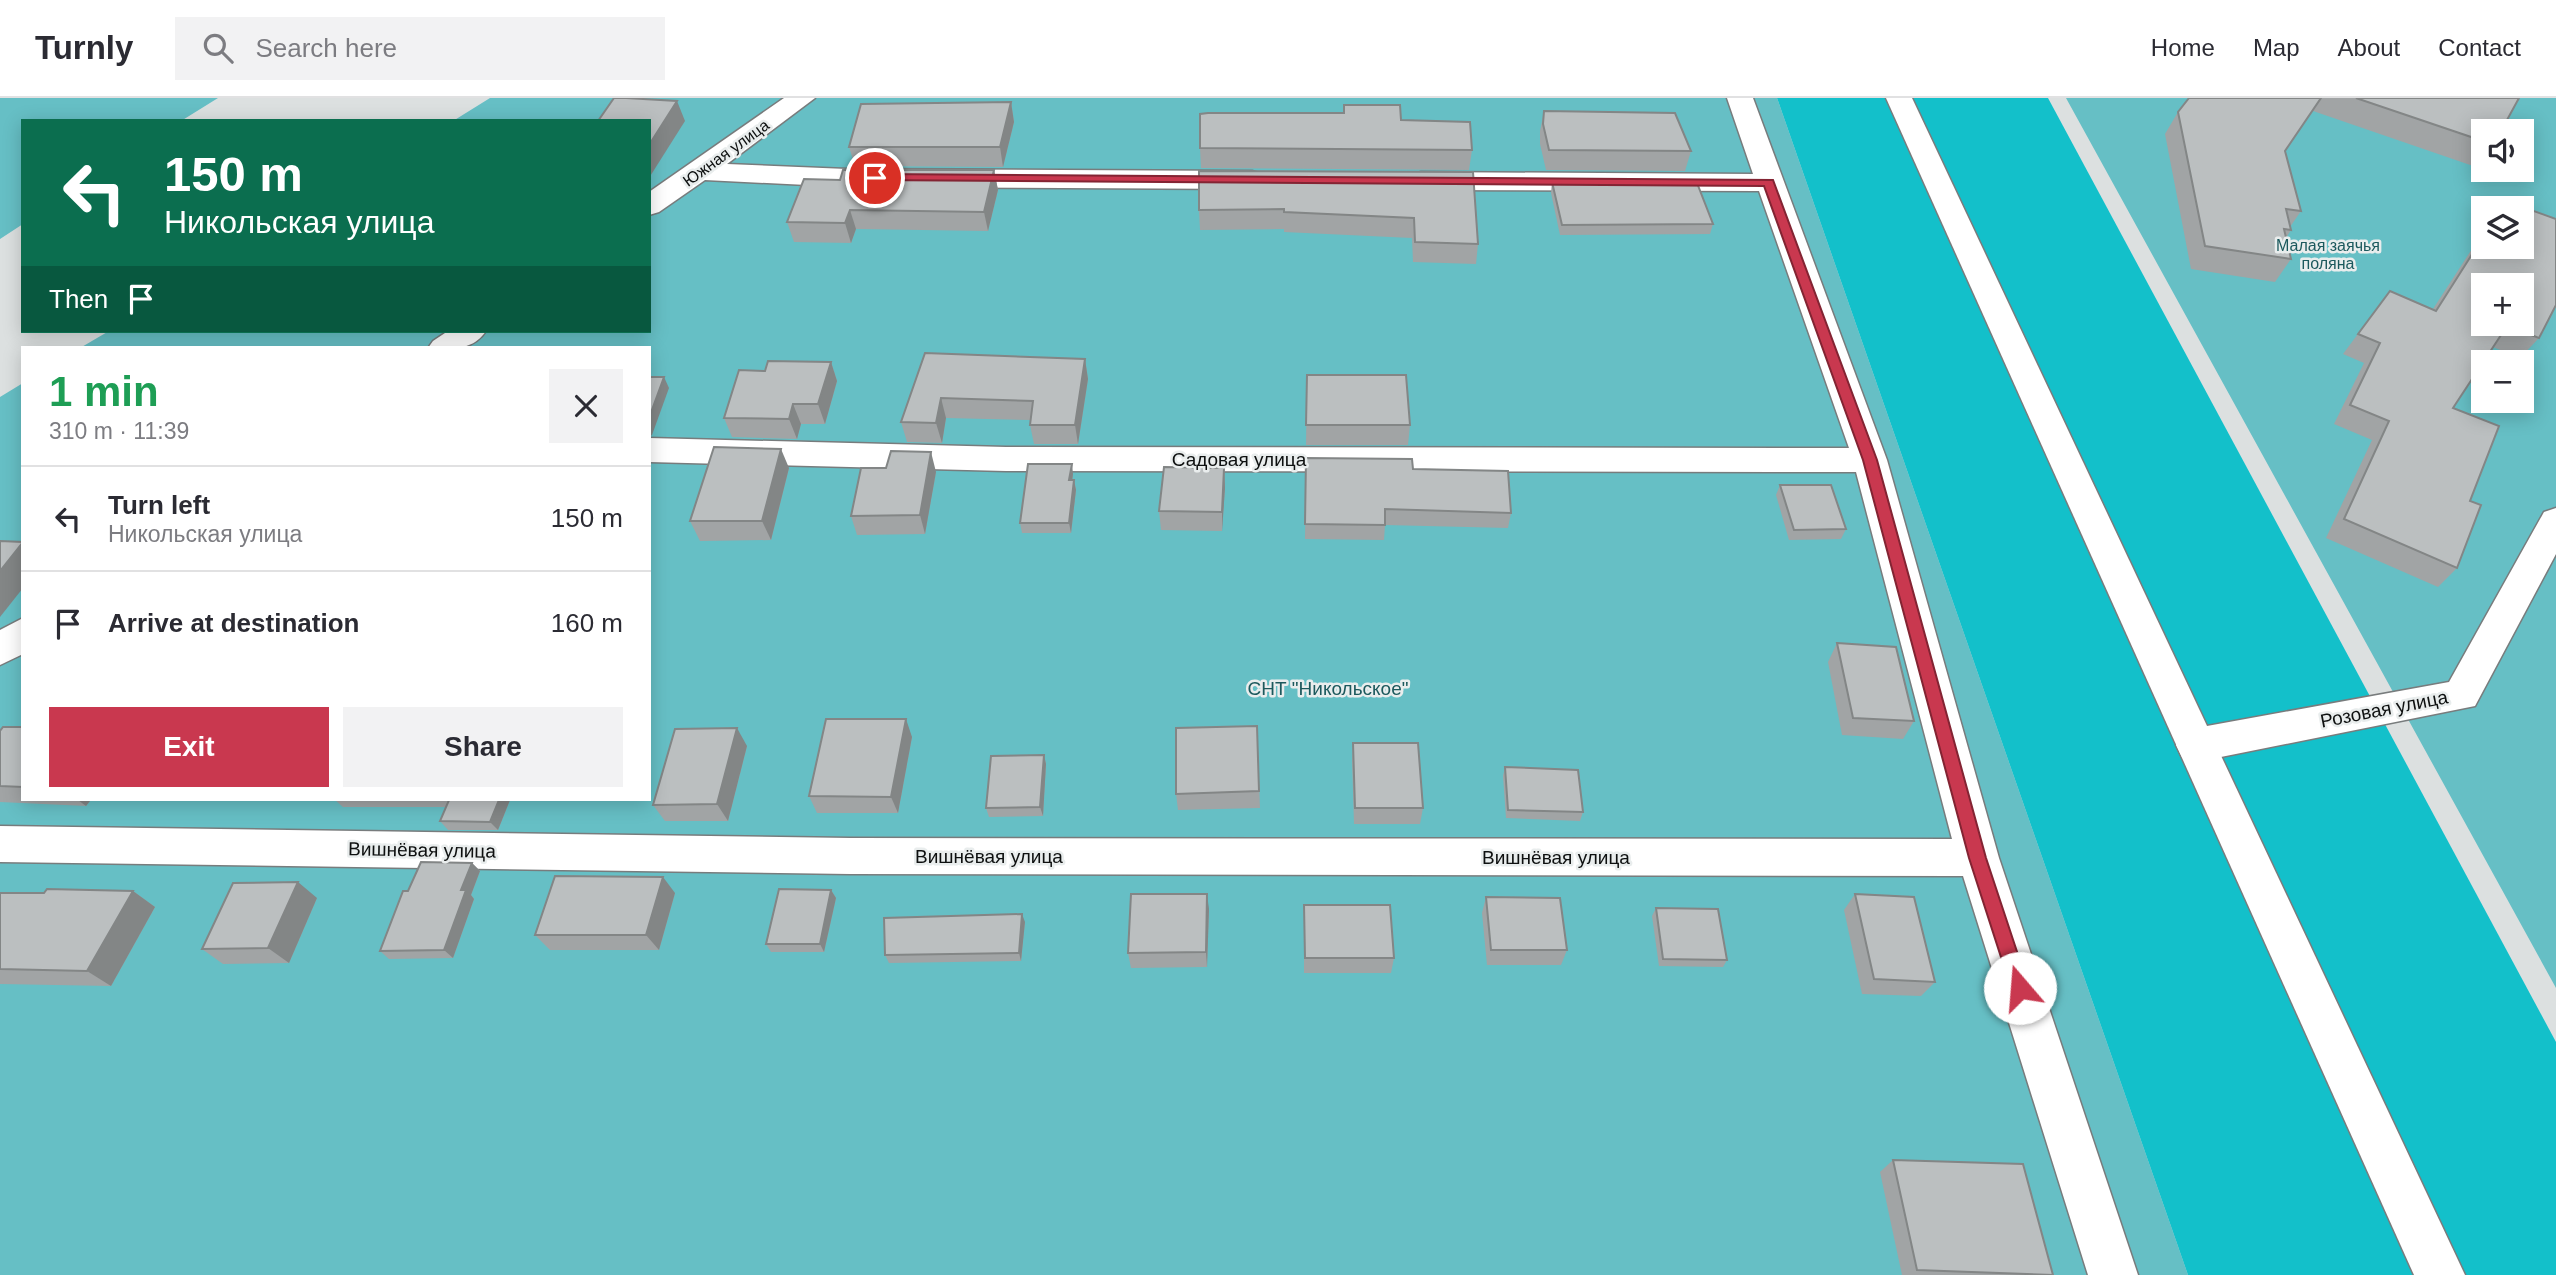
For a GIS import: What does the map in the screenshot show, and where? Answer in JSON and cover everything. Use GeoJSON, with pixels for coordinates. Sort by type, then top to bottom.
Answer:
{"type":"FeatureCollection","features":[{"type":"Feature","properties":{"kind":"street","name":"Южная улица"},"geometry":{"type":"LineString","coordinates":[[651,205],[802,98]]}},
{"type":"Feature","properties":{"kind":"street"},"geometry":{"type":"LineString","coordinates":[[1740,98],[1870,460],[1978,858],[2113,1275]]}},
{"type":"Feature","properties":{"kind":"street"},"geometry":{"type":"LineString","coordinates":[[1899,98],[2440,1275]]}},
{"type":"Feature","properties":{"kind":"street"},"geometry":{"type":"LineString","coordinates":[[701,171],[848,178],[1280,180]]}},
{"type":"Feature","properties":{"kind":"street"},"geometry":{"type":"LineString","coordinates":[[1392,181],[1769,183]]}},
{"type":"Feature","properties":{"kind":"street"},"geometry":{"type":"LineString","coordinates":[[447,346],[467,333]]}},
{"type":"Feature","properties":{"kind":"street","name":"Садовая улица"},"geometry":{"type":"LineString","coordinates":[[651,450],[1006,459],[1870,460]]}},
{"type":"Feature","properties":{"kind":"street","name":"Розовая улица"},"geometry":{"type":"LineString","coordinates":[[2196,744],[2461,695],[2556,522]]}},
{"type":"Feature","properties":{"kind":"street"},"geometry":{"type":"LineString","coordinates":[[0,650],[21,634]]}},
{"type":"Feature","properties":{"kind":"street","name":"Вишнёвая улица"},"geometry":{"type":"LineString","coordinates":[[0,844],[850,856],[1978,858]]}},
{"type":"Feature","properties":{"kind":"green space"},"geometry":{"type":"Polygon","coordinates":[[[0,98],[218,98],[184,119],[21,119],[21,225],[0,239],[0,98]]]}},
{"type":"Feature","properties":{"kind":"green space","name":"СНТ \"Никольское\""},"geometry":{"type":"Polygon","coordinates":[[[490,98],[1777,98],[2188,1275],[0,1275],[0,397],[21,384],[21,801],[651,801],[651,346],[83,346],[106,333],[651,333],[651,119],[456,119],[490,98]]]}},
{"type":"Feature","properties":{"kind":"green space","name":"Малая заячья поляна"},"geometry":{"type":"Polygon","coordinates":[[[2066,98],[2556,98],[2556,988],[2066,98]]]}},
{"type":"Feature","properties":{"kind":"shaded area"},"geometry":{"type":"Polygon","coordinates":[[[1777,98],[2048,98],[2556,1042],[2556,1275],[2188,1275],[1777,98]]]}},
{"type":"Feature","properties":{"kind":"building"},"geometry":{"type":"Polygon","coordinates":[[[614,98],[677,101],[651,142],[651,119],[599,119],[614,98]]]}},
{"type":"Feature","properties":{"kind":"building"},"geometry":{"type":"Polygon","coordinates":[[[2189,98],[2321,98],[2285,151],[2301,211],[2286,209],[2291,230],[2284,229],[2291,259],[2205,246],[2178,112],[2189,98]]]}},
{"type":"Feature","properties":{"kind":"building"},"geometry":{"type":"Polygon","coordinates":[[[2356,98],[2519,98],[2508,119],[2471,119],[2471,137],[2356,98]]]}},
{"type":"Feature","properties":{"kind":"building"},"geometry":{"type":"Polygon","coordinates":[[[1011,102],[1000,147],[849,147],[861,104],[1011,102]]]}},
{"type":"Feature","properties":{"kind":"building"},"geometry":{"type":"Polygon","coordinates":[[[1344,105],[1400,105],[1401,120],[1470,122],[1472,150],[1200,148],[1200,114],[1344,113],[1344,105]]]}},
{"type":"Feature","properties":{"kind":"building"},"geometry":{"type":"Polygon","coordinates":[[[1544,111],[1675,113],[1691,151],[1549,150],[1543,124],[1544,111]]]}},
{"type":"Feature","properties":{"kind":"building"},"geometry":{"type":"Polygon","coordinates":[[[843,170],[994,170],[984,212],[850,210],[845,223],[787,222],[804,179],[840,180],[843,170]]]}},
{"type":"Feature","properties":{"kind":"building"},"geometry":{"type":"Polygon","coordinates":[[[1199,171],[1473,172],[1478,244],[1415,242],[1414,218],[1284,212],[1284,209],[1199,210],[1199,171]]]}},
{"type":"Feature","properties":{"kind":"building"},"geometry":{"type":"Polygon","coordinates":[[[1552,182],[1697,183],[1713,224],[1562,225],[1552,182]]]}},
{"type":"Feature","properties":{"kind":"building"},"geometry":{"type":"Polygon","coordinates":[[[2534,211],[2556,219],[2556,305],[2539,338],[2534,336],[2534,273],[2471,273],[2471,336],[2500,336],[2491,350],[2471,350],[2471,381],[2453,408],[2499,426],[2470,501],[2481,505],[2457,568],[2344,519],[2389,421],[2350,405],[2380,343],[2358,334],[2390,291],[2436,311],[2471,256],[2471,259],[2534,259],[2534,211]]]}},
{"type":"Feature","properties":{"kind":"building"},"geometry":{"type":"Polygon","coordinates":[[[925,353],[1085,359],[1075,425],[1030,425],[1033,401],[941,398],[936,423],[901,422],[925,353]]]}},
{"type":"Feature","properties":{"kind":"building"},"geometry":{"type":"Polygon","coordinates":[[[768,361],[831,362],[818,404],[793,404],[789,419],[724,418],[739,370],[765,371],[768,361]]]}},
{"type":"Feature","properties":{"kind":"building"},"geometry":{"type":"Polygon","coordinates":[[[1307,375],[1406,375],[1410,425],[1306,425],[1307,375]]]}},
{"type":"Feature","properties":{"kind":"building"},"geometry":{"type":"Polygon","coordinates":[[[651,377],[664,377],[651,413],[651,377]]]}},
{"type":"Feature","properties":{"kind":"building"},"geometry":{"type":"Polygon","coordinates":[[[714,447],[781,449],[762,521],[690,521],[714,447]]]}},
{"type":"Feature","properties":{"kind":"building"},"geometry":{"type":"Polygon","coordinates":[[[891,451],[931,452],[920,515],[851,516],[861,468],[886,468],[891,451]]]}},
{"type":"Feature","properties":{"kind":"building"},"geometry":{"type":"Polygon","coordinates":[[[1306,458],[1412,459],[1413,469],[1508,471],[1511,513],[1385,509],[1385,525],[1305,524],[1306,458]]]}},
{"type":"Feature","properties":{"kind":"building"},"geometry":{"type":"Polygon","coordinates":[[[1028,464],[1072,464],[1069,480],[1074,480],[1069,523],[1020,523],[1028,464]]]}},
{"type":"Feature","properties":{"kind":"building"},"geometry":{"type":"Polygon","coordinates":[[[1164,467],[1224,468],[1222,512],[1159,511],[1164,467]]]}},
{"type":"Feature","properties":{"kind":"building"},"geometry":{"type":"Polygon","coordinates":[[[1780,485],[1831,485],[1846,529],[1794,530],[1780,485]]]}},
{"type":"Feature","properties":{"kind":"building"},"geometry":{"type":"Polygon","coordinates":[[[0,541],[21,542],[21,545],[0,571],[0,541]]]}},
{"type":"Feature","properties":{"kind":"building"},"geometry":{"type":"Polygon","coordinates":[[[1837,643],[1896,647],[1914,721],[1853,718],[1837,643]]]}},
{"type":"Feature","properties":{"kind":"building"},"geometry":{"type":"Polygon","coordinates":[[[826,719],[906,719],[891,797],[809,796],[826,719]]]}},
{"type":"Feature","properties":{"kind":"building"},"geometry":{"type":"Polygon","coordinates":[[[1257,726],[1259,791],[1176,794],[1176,728],[1257,726]]]}},
{"type":"Feature","properties":{"kind":"building"},"geometry":{"type":"Polygon","coordinates":[[[3,727],[21,727],[21,787],[0,786],[0,731],[3,727]]]}},
{"type":"Feature","properties":{"kind":"building"},"geometry":{"type":"Polygon","coordinates":[[[737,728],[717,804],[653,805],[675,729],[737,728]]]}},
{"type":"Feature","properties":{"kind":"building"},"geometry":{"type":"Polygon","coordinates":[[[1353,743],[1418,743],[1423,808],[1355,808],[1353,743]]]}},
{"type":"Feature","properties":{"kind":"building"},"geometry":{"type":"Polygon","coordinates":[[[1044,755],[1040,807],[986,808],[991,756],[1044,755]]]}},
{"type":"Feature","properties":{"kind":"building"},"geometry":{"type":"Polygon","coordinates":[[[1505,767],[1578,770],[1583,812],[1508,810],[1505,767]]]}},
{"type":"Feature","properties":{"kind":"building"},"geometry":{"type":"Polygon","coordinates":[[[449,801],[499,801],[490,822],[440,821],[449,801]]]}},
{"type":"Feature","properties":{"kind":"building"},"geometry":{"type":"Polygon","coordinates":[[[421,862],[472,863],[461,890],[466,890],[444,950],[380,951],[403,891],[408,891],[421,862]]]}},
{"type":"Feature","properties":{"kind":"building"},"geometry":{"type":"Polygon","coordinates":[[[555,876],[663,877],[646,935],[535,935],[555,876]]]}},
{"type":"Feature","properties":{"kind":"building"},"geometry":{"type":"Polygon","coordinates":[[[298,882],[268,948],[202,949],[233,883],[298,882]]]}},
{"type":"Feature","properties":{"kind":"building"},"geometry":{"type":"Polygon","coordinates":[[[47,889],[133,891],[87,971],[0,969],[0,893],[44,893],[47,889]]]}},
{"type":"Feature","properties":{"kind":"building"},"geometry":{"type":"Polygon","coordinates":[[[779,889],[831,890],[820,944],[766,944],[779,889]]]}},
{"type":"Feature","properties":{"kind":"building"},"geometry":{"type":"Polygon","coordinates":[[[1131,894],[1207,894],[1206,952],[1128,953],[1131,894]]]}},
{"type":"Feature","properties":{"kind":"building"},"geometry":{"type":"Polygon","coordinates":[[[1855,894],[1914,897],[1935,982],[1874,979],[1855,894]]]}},
{"type":"Feature","properties":{"kind":"building"},"geometry":{"type":"Polygon","coordinates":[[[1486,897],[1560,898],[1567,950],[1491,950],[1486,897]]]}},
{"type":"Feature","properties":{"kind":"building"},"geometry":{"type":"Polygon","coordinates":[[[1304,905],[1390,905],[1394,958],[1305,958],[1304,905]]]}},
{"type":"Feature","properties":{"kind":"building"},"geometry":{"type":"Polygon","coordinates":[[[1656,908],[1718,909],[1727,960],[1663,959],[1656,908]]]}},
{"type":"Feature","properties":{"kind":"building"},"geometry":{"type":"Polygon","coordinates":[[[1022,914],[1019,953],[885,955],[884,918],[1022,914]]]}},
{"type":"Feature","properties":{"kind":"building"},"geometry":{"type":"Polygon","coordinates":[[[1893,1160],[2023,1164],[2053,1275],[1917,1270],[1893,1160]]]}},
{"type":"Feature","properties":{"kind":"route"},"geometry":{"type":"LineString","coordinates":[[875,178],[1769,183],[1870,460],[1978,858],[2020,988]]}}]}
